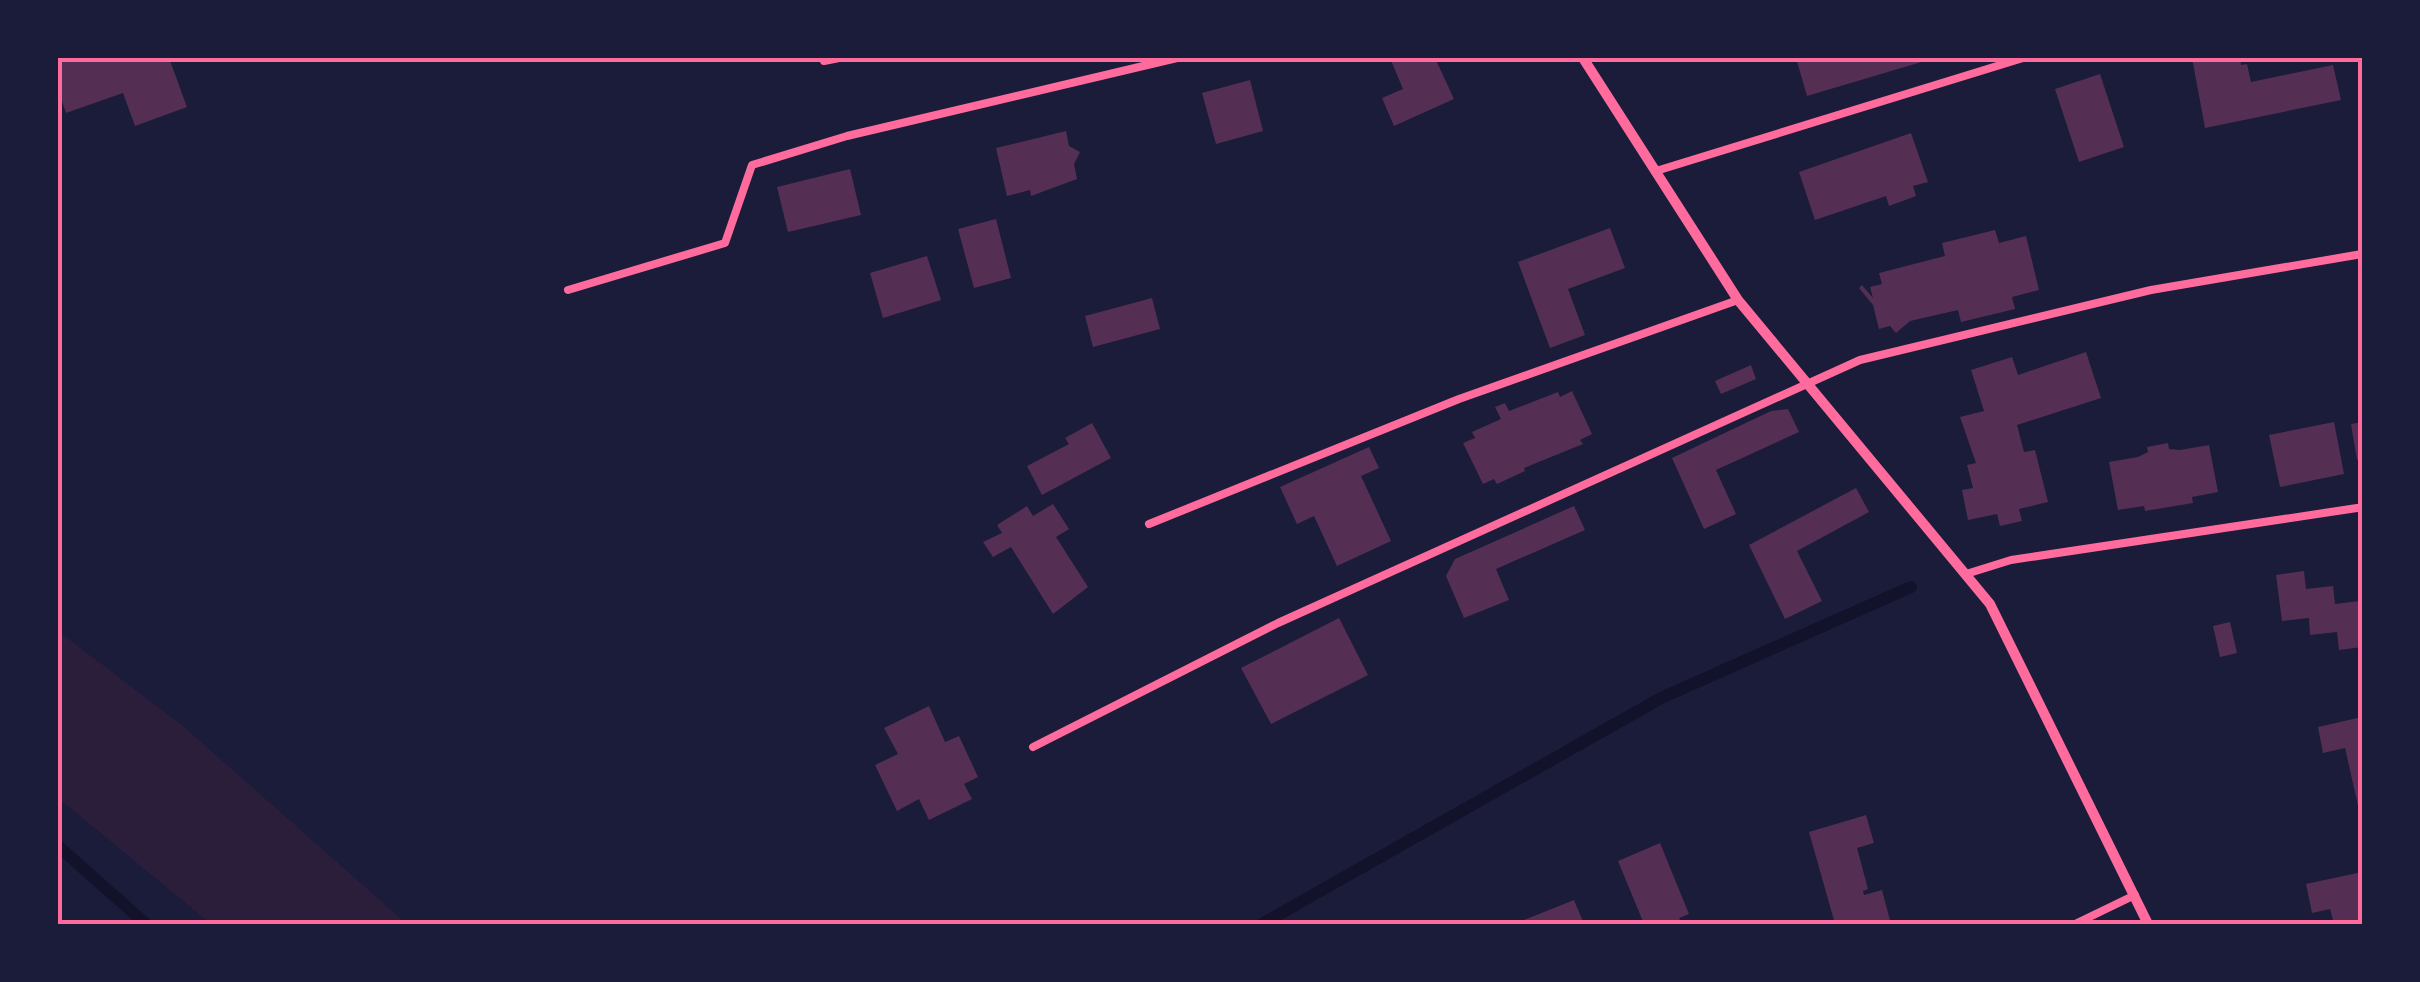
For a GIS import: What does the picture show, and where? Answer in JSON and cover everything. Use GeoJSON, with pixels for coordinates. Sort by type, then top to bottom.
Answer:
{"type":"FeatureCollection","features":[{"type":"Feature","properties":{"kind":"street"},"geometry":{"type":"LineString","coordinates":[[1583,58],[1738,300],[1990,604],[2148,924]]}},
{"type":"Feature","properties":{"kind":"lane"},"geometry":{"type":"LineString","coordinates":[[824,61],[838,58]]}},
{"type":"Feature","properties":{"kind":"lane"},"geometry":{"type":"LineString","coordinates":[[568,290],[725,243],[752,166],[847,136],[1177,58]]}},
{"type":"Feature","properties":{"kind":"lane"},"geometry":{"type":"LineString","coordinates":[[1656,171],[2024,58]]}},
{"type":"Feature","properties":{"kind":"lane"},"geometry":{"type":"LineString","coordinates":[[1033,747],[1278,624],[1860,360],[2151,290],[2362,254]]}},
{"type":"Feature","properties":{"kind":"lane"},"geometry":{"type":"LineString","coordinates":[[1149,524],[1459,399],[1738,300]]}},
{"type":"Feature","properties":{"kind":"lane"},"geometry":{"type":"LineString","coordinates":[[1966,574],[2011,560],[2357,508]]}},
{"type":"Feature","properties":{"kind":"lane"},"geometry":{"type":"LineString","coordinates":[[2075,924],[2135,895]]}},
{"type":"Feature","properties":{"kind":"shaded area"},"geometry":{"type":"Polygon","coordinates":[[[58,631],[182,725],[407,924],[211,924],[58,798],[58,631]]]}},
{"type":"Feature","properties":{"kind":"building"},"geometry":{"type":"Polygon","coordinates":[[[58,58],[169,58],[187,107],[135,126],[123,93],[66,113],[58,89],[58,58]]]}},
{"type":"Feature","properties":{"kind":"building"},"geometry":{"type":"Polygon","coordinates":[[[1390,58],[1435,58],[1454,99],[1394,126],[1382,98],[1403,89],[1390,58]]]}},
{"type":"Feature","properties":{"kind":"building"},"geometry":{"type":"Polygon","coordinates":[[[1796,58],[1935,58],[1807,96],[1796,58]]]}},
{"type":"Feature","properties":{"kind":"building"},"geometry":{"type":"Polygon","coordinates":[[[2192,58],[2240,58],[2241,65],[2247,64],[2251,82],[2333,65],[2341,100],[2205,128],[2192,58]]]}},
{"type":"Feature","properties":{"kind":"building"},"geometry":{"type":"Polygon","coordinates":[[[2100,74],[2124,147],[2079,162],[2055,89],[2100,74]]]}},
{"type":"Feature","properties":{"kind":"building"},"geometry":{"type":"Polygon","coordinates":[[[1250,80],[1263,131],[1216,144],[1202,93],[1250,80]]]}},
{"type":"Feature","properties":{"kind":"building"},"geometry":{"type":"Polygon","coordinates":[[[1066,131],[1069,146],[1080,152],[1074,164],[1077,179],[1031,196],[1030,190],[1007,196],[996,148],[1066,131]]]}},
{"type":"Feature","properties":{"kind":"building"},"geometry":{"type":"Polygon","coordinates":[[[1911,133],[1928,182],[1913,186],[1916,196],[1889,206],[1886,196],[1815,220],[1799,172],[1911,133]]]}},
{"type":"Feature","properties":{"kind":"building"},"geometry":{"type":"Polygon","coordinates":[[[850,169],[861,215],[788,232],[777,187],[850,169]]]}},
{"type":"Feature","properties":{"kind":"building"},"geometry":{"type":"Polygon","coordinates":[[[996,219],[1011,278],[974,288],[958,229],[996,219]]]}},
{"type":"Feature","properties":{"kind":"building"},"geometry":{"type":"Polygon","coordinates":[[[1610,228],[1625,268],[1568,289],[1585,335],[1550,348],[1518,262],[1610,228]]]}},
{"type":"Feature","properties":{"kind":"building"},"geometry":{"type":"Polygon","coordinates":[[[1995,230],[1999,243],[2026,236],[2039,290],[2012,297],[2015,309],[1961,322],[1958,310],[1910,321],[1896,333],[1890,326],[1879,329],[1873,305],[1859,288],[1862,285],[1873,298],[1870,287],[1882,284],[1879,273],[1945,256],[1942,243],[1995,230]]]}},
{"type":"Feature","properties":{"kind":"building"},"geometry":{"type":"Polygon","coordinates":[[[927,256],[941,300],[883,318],[870,273],[927,256]]]}},
{"type":"Feature","properties":{"kind":"building"},"geometry":{"type":"Polygon","coordinates":[[[1152,298],[1160,329],[1093,347],[1085,316],[1152,298]]]}},
{"type":"Feature","properties":{"kind":"building"},"geometry":{"type":"Polygon","coordinates":[[[2086,352],[2101,398],[2017,425],[2024,452],[2035,450],[2048,502],[2019,509],[2022,521],[2000,526],[1997,514],[1968,520],[1962,490],[1973,488],[1967,465],[1976,463],[1960,417],[1984,411],[1971,370],[2012,357],[2018,375],[2086,352]]]}},
{"type":"Feature","properties":{"kind":"building"},"geometry":{"type":"Polygon","coordinates":[[[1751,365],[1756,379],[1721,394],[1715,381],[1751,365]]]}},
{"type":"Feature","properties":{"kind":"building"},"geometry":{"type":"Polygon","coordinates":[[[1572,391],[1592,434],[1580,440],[1583,444],[1524,468],[1525,471],[1497,484],[1494,479],[1483,484],[1463,443],[1475,438],[1472,432],[1501,419],[1495,407],[1505,403],[1509,411],[1558,392],[1560,397],[1572,391]]]}},
{"type":"Feature","properties":{"kind":"building"},"geometry":{"type":"Polygon","coordinates":[[[1788,409],[1799,432],[1716,470],[1736,514],[1704,529],[1672,458],[1771,411],[1788,409]]]}},
{"type":"Feature","properties":{"kind":"building"},"geometry":{"type":"Polygon","coordinates":[[[2334,422],[2344,474],[2280,487],[2269,435],[2334,422]]]}},
{"type":"Feature","properties":{"kind":"building"},"geometry":{"type":"Polygon","coordinates":[[[2362,422],[2362,459],[2357,460],[2351,424],[2362,422]]]}},
{"type":"Feature","properties":{"kind":"building"},"geometry":{"type":"Polygon","coordinates":[[[1092,423],[1111,458],[1042,495],[1027,466],[1069,444],[1065,438],[1092,423]]]}},
{"type":"Feature","properties":{"kind":"building"},"geometry":{"type":"Polygon","coordinates":[[[2168,443],[2169,449],[2180,450],[2209,445],[2218,492],[2192,497],[2193,503],[2145,511],[2144,506],[2118,510],[2109,462],[2138,457],[2148,452],[2147,447],[2168,443]]]}},
{"type":"Feature","properties":{"kind":"building"},"geometry":{"type":"Polygon","coordinates":[[[1369,447],[1379,468],[1361,476],[1391,541],[1337,566],[1314,516],[1297,524],[1280,487],[1369,447]]]}},
{"type":"Feature","properties":{"kind":"building"},"geometry":{"type":"Polygon","coordinates":[[[1856,488],[1869,512],[1797,551],[1822,601],[1785,619],[1749,545],[1856,488]]]}},
{"type":"Feature","properties":{"kind":"building"},"geometry":{"type":"Polygon","coordinates":[[[1053,504],[1069,529],[1056,537],[1088,587],[1053,614],[1011,547],[993,557],[983,542],[1002,533],[997,525],[1027,506],[1033,516],[1053,504]]]}},
{"type":"Feature","properties":{"kind":"building"},"geometry":{"type":"Polygon","coordinates":[[[1574,506],[1585,530],[1496,569],[1509,600],[1464,618],[1446,576],[1455,559],[1574,506]]]}},
{"type":"Feature","properties":{"kind":"building"},"geometry":{"type":"Polygon","coordinates":[[[2304,571],[2306,589],[2333,586],[2335,604],[2359,601],[2358,583],[2362,583],[2362,647],[2339,650],[2337,632],[2310,635],[2309,618],[2282,621],[2276,575],[2304,571]]]}},
{"type":"Feature","properties":{"kind":"building"},"geometry":{"type":"Polygon","coordinates":[[[1339,618],[1368,675],[1271,724],[1241,668],[1339,618]]]}},
{"type":"Feature","properties":{"kind":"building"},"geometry":{"type":"Polygon","coordinates":[[[2230,622],[2237,653],[2220,657],[2213,626],[2230,622]]]}},
{"type":"Feature","properties":{"kind":"building"},"geometry":{"type":"Polygon","coordinates":[[[929,706],[945,742],[959,736],[978,777],[964,784],[972,799],[929,820],[919,799],[897,811],[875,765],[898,754],[884,728],[929,706]]]}},
{"type":"Feature","properties":{"kind":"building"},"geometry":{"type":"Polygon","coordinates":[[[2362,717],[2359,810],[2345,748],[2323,753],[2318,727],[2362,717]]]}},
{"type":"Feature","properties":{"kind":"building"},"geometry":{"type":"Polygon","coordinates":[[[1866,815],[1874,843],[1857,848],[1868,889],[1863,891],[1864,895],[1882,890],[1891,924],[1835,924],[1809,832],[1866,815]]]}},
{"type":"Feature","properties":{"kind":"building"},"geometry":{"type":"Polygon","coordinates":[[[1660,843],[1689,914],[1679,918],[1682,924],[1644,924],[1618,861],[1660,843]]]}},
{"type":"Feature","properties":{"kind":"building"},"geometry":{"type":"Polygon","coordinates":[[[2362,872],[2362,924],[2334,924],[2330,909],[2312,913],[2306,884],[2362,872]]]}},
{"type":"Feature","properties":{"kind":"building"},"geometry":{"type":"Polygon","coordinates":[[[1574,900],[1584,924],[1514,924],[1574,900]]]}},
{"type":"Feature","properties":{"kind":"waterway"},"geometry":{"type":"LineString","coordinates":[[1262,924],[1661,698],[1911,587]]}},
{"type":"Feature","properties":{"kind":"waterway"},"geometry":{"type":"LineString","coordinates":[[58,846],[146,924]]}}]}
